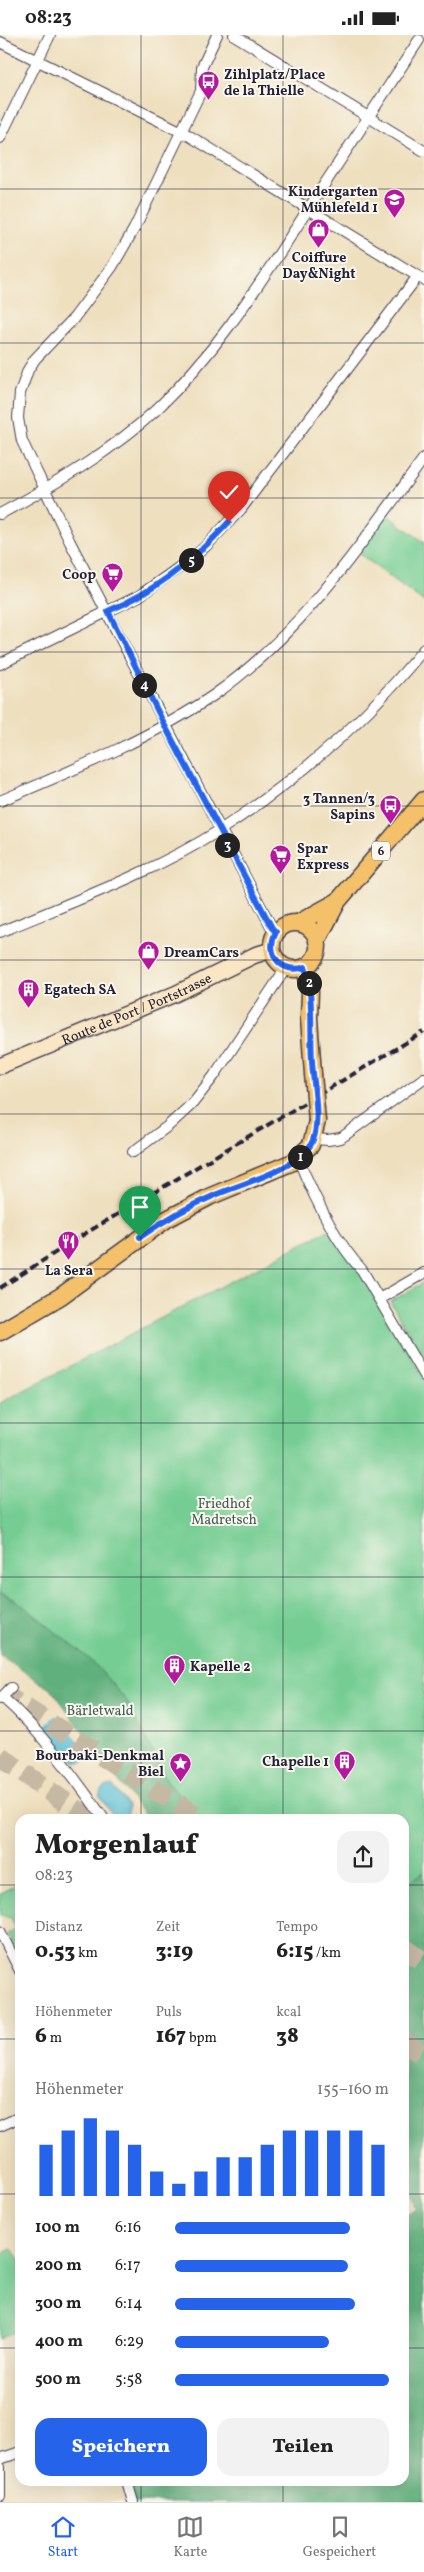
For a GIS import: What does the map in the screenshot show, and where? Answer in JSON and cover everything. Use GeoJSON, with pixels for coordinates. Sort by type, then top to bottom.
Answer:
{"type":"FeatureCollection","features":[{"type":"Feature","properties":{"kind":"main road","name":"6"},"geometry":{"type":"LineString","coordinates":[[317,941],[338,901],[424,800]]}},
{"type":"Feature","properties":{"kind":"main road","name":"6"},"geometry":{"type":"LineString","coordinates":[[298,923],[338,901]]}},
{"type":"Feature","properties":{"kind":"main road"},"geometry":{"type":"LineString","coordinates":[[298,923],[311,929],[317,941],[317,953],[305,967],[299,969],[286,968],[274,958],[272,944],[276,932],[286,925],[298,923]]}},
{"type":"Feature","properties":{"kind":"main road","name":"Route de Port / Portstrasse"},"geometry":{"type":"LineString","coordinates":[[0,1066],[176,994],[256,955],[272,950]]}},
{"type":"Feature","properties":{"kind":"main road"},"geometry":{"type":"LineString","coordinates":[[0,1332],[61,1296],[167,1219],[211,1196],[298,1158],[307,1151],[314,1139],[316,1121],[309,1019],[310,992],[305,967]]}},
{"type":"Feature","properties":{"kind":"street"},"geometry":{"type":"LineString","coordinates":[[0,138],[50,35]]}},
{"type":"Feature","properties":{"kind":"street"},"geometry":{"type":"LineString","coordinates":[[218,35],[202,67],[201,91],[134,229],[112,267],[74,318],[35,359],[23,381],[18,405],[19,429],[44,489],[108,611],[165,726],[219,830],[272,928],[276,932]]}},
{"type":"Feature","properties":{"kind":"street"},"geometry":{"type":"LineString","coordinates":[[234,35],[424,151]]}},
{"type":"Feature","properties":{"kind":"street"},"geometry":{"type":"LineString","coordinates":[[0,514],[106,450],[155,411],[185,381],[245,306],[418,39]]}},
{"type":"Feature","properties":{"kind":"street"},"geometry":{"type":"LineString","coordinates":[[0,41],[182,131],[309,207],[421,278],[229,522],[192,559],[139,596],[0,664]]}},
{"type":"Feature","properties":{"kind":"street"},"geometry":{"type":"LineString","coordinates":[[0,801],[165,726],[222,689],[291,629],[353,554],[424,458]]}},
{"type":"Feature","properties":{"kind":"street"},"geometry":{"type":"LineString","coordinates":[[0,932],[78,901],[160,863],[219,830],[273,792],[351,728],[424,649]]}},
{"type":"Feature","properties":{"kind":"street"},"geometry":{"type":"LineString","coordinates":[[133,1152],[192,1104],[214,1076],[286,968]]}},
{"type":"Feature","properties":{"kind":"street"},"geometry":{"type":"LineString","coordinates":[[314,1139],[328,1140],[341,1138],[424,1078]]}},
{"type":"Feature","properties":{"kind":"street"},"geometry":{"type":"LineString","coordinates":[[298,1158],[307,1181],[332,1227],[379,1299],[424,1376]]}},
{"type":"Feature","properties":{"kind":"street"},"geometry":{"type":"LineString","coordinates":[[379,1299],[424,1273]]}},
{"type":"Feature","properties":{"kind":"street"},"geometry":{"type":"LineString","coordinates":[[11,1688],[1,1698],[16,1710],[66,1769],[100,1814]]}},
{"type":"Feature","properties":{"kind":"street"},"geometry":{"type":"LineString","coordinates":[[0,1931],[15,1961]]}},
{"type":"Feature","properties":{"kind":"street"},"geometry":{"type":"LineString","coordinates":[[0,2126],[15,2119]]}},
{"type":"Feature","properties":{"kind":"street"},"geometry":{"type":"LineString","coordinates":[[0,2459],[15,2454]]}},
{"type":"Feature","properties":{"kind":"street"},"geometry":{"type":"LineString","coordinates":[[0,2467],[0,2496]]}},
{"type":"Feature","properties":{"kind":"street"},"geometry":{"type":"LineString","coordinates":[[128,2486],[133,2502]]}},
{"type":"Feature","properties":{"kind":"green space"},"geometry":{"type":"Polygon","coordinates":[[[386,517],[390,517],[424,542],[424,602],[361,555],[361,549],[386,517]]]}},
{"type":"Feature","properties":{"kind":"green space","name":"Friedhof Madretsch"},"geometry":{"type":"Polygon","coordinates":[[[332,1228],[424,1376],[424,1872],[409,1882],[409,1814],[194,1814],[167,1781],[126,1700],[16,1600],[0,1593],[0,1403],[332,1228]]]}},
{"type":"Feature","properties":{"kind":"green space"},"geometry":{"type":"Polygon","coordinates":[[[424,1282],[424,1358],[390,1302],[424,1282]]]}},
{"type":"Feature","properties":{"kind":"green space","name":"Bärletwald"},"geometry":{"type":"Polygon","coordinates":[[[0,1593],[16,1600],[93,1662],[126,1700],[167,1781],[194,1814],[143,1814],[53,1691],[0,1655],[0,1593]]]}},
{"type":"Feature","properties":{"kind":"green space"},"geometry":{"type":"Polygon","coordinates":[[[424,1872],[424,2502],[133,2502],[128,2486],[409,2486],[409,2213],[417,2209],[409,2187],[409,1882],[424,1872]]]}},
{"type":"Feature","properties":{"kind":"green space"},"geometry":{"type":"Polygon","coordinates":[[[15,1886],[15,1926],[11,1918],[0,1915],[0,1893],[15,1886]]]}},
{"type":"Feature","properties":{"kind":"green space"},"geometry":{"type":"Polygon","coordinates":[[[15,1929],[15,1950],[7,1934],[15,1929]]]}},
{"type":"Feature","properties":{"kind":"green space"},"geometry":{"type":"Polygon","coordinates":[[[12,2249],[15,2252],[15,2332],[0,2339],[0,2254],[12,2249]]]}},
{"type":"Feature","properties":{"kind":"water"},"geometry":{"type":"Polygon","coordinates":[[[54,1717],[58,1717],[87,1752],[83,1761],[75,1763],[45,1730],[47,1724],[54,1717]]]}},
{"type":"Feature","properties":{"kind":"water"},"geometry":{"type":"Polygon","coordinates":[[[107,1786],[113,1786],[128,1806],[127,1814],[112,1814],[100,1797],[102,1790],[107,1786]]]}},
{"type":"Feature","properties":{"kind":"tunnel"},"geometry":{"type":"LineString","coordinates":[[0,1692],[194,1814]]}},
{"type":"Feature","properties":{"kind":"tunnel"},"geometry":{"type":"LineString","coordinates":[[0,1756],[82,1814]]}},
{"type":"Feature","properties":{"kind":"tunnel"},"geometry":{"type":"LineString","coordinates":[[409,1952],[424,1962]]}},
{"type":"Feature","properties":{"kind":"tunnel"},"geometry":{"type":"LineString","coordinates":[[409,2045],[424,2056]]}},
{"type":"Feature","properties":{"kind":"railway"},"geometry":{"type":"LineString","coordinates":[[0,1288],[86,1233],[424,1032]]}},
{"type":"Feature","properties":{"kind":"place","name":"Zihlplatz/Place de la Thielle"},"geometry":{"type":"Point","coordinates":[208,101]}},
{"type":"Feature","properties":{"kind":"place","name":"Kindergarten Mühlefeld 1"},"geometry":{"type":"Point","coordinates":[394,218]}},
{"type":"Feature","properties":{"kind":"place","name":"Coiffure Day&Night"},"geometry":{"type":"Point","coordinates":[319,248]}},
{"type":"Feature","properties":{"kind":"place","name":"Coop"},"geometry":{"type":"Point","coordinates":[112,593]}},
{"type":"Feature","properties":{"kind":"place","name":"3 Tannen/3 Sapins"},"geometry":{"type":"Point","coordinates":[391,825]}},
{"type":"Feature","properties":{"kind":"place","name":"Spar Express"},"geometry":{"type":"Point","coordinates":[281,875]}},
{"type":"Feature","properties":{"kind":"place","name":"DreamCars"},"geometry":{"type":"Point","coordinates":[148,971]}},
{"type":"Feature","properties":{"kind":"place","name":"Egatech SA"},"geometry":{"type":"Point","coordinates":[28,1008]}},
{"type":"Feature","properties":{"kind":"place","name":"La Sera"},"geometry":{"type":"Point","coordinates":[69,1261]}},
{"type":"Feature","properties":{"kind":"place","name":"Kapelle 2"},"geometry":{"type":"Point","coordinates":[174,1685]}},
{"type":"Feature","properties":{"kind":"place","name":"Chapelle 1"},"geometry":{"type":"Point","coordinates":[345,1780]}},
{"type":"Feature","properties":{"kind":"place","name":"Bourbaki-Denkmal Biel"},"geometry":{"type":"Point","coordinates":[180,1782]}},
{"type":"Feature","properties":{"kind":"route"},"geometry":{"type":"LineString","coordinates":[[140,1237],[167,1219],[211,1196],[294,1162],[307,1151],[316,1132],[309,1019],[310,992],[309,978],[305,967],[299,969],[286,968],[274,958],[272,944],[276,932],[256,900],[225,842],[110,619],[108,611],[160,583],[192,559],[229,522]]}}]}
